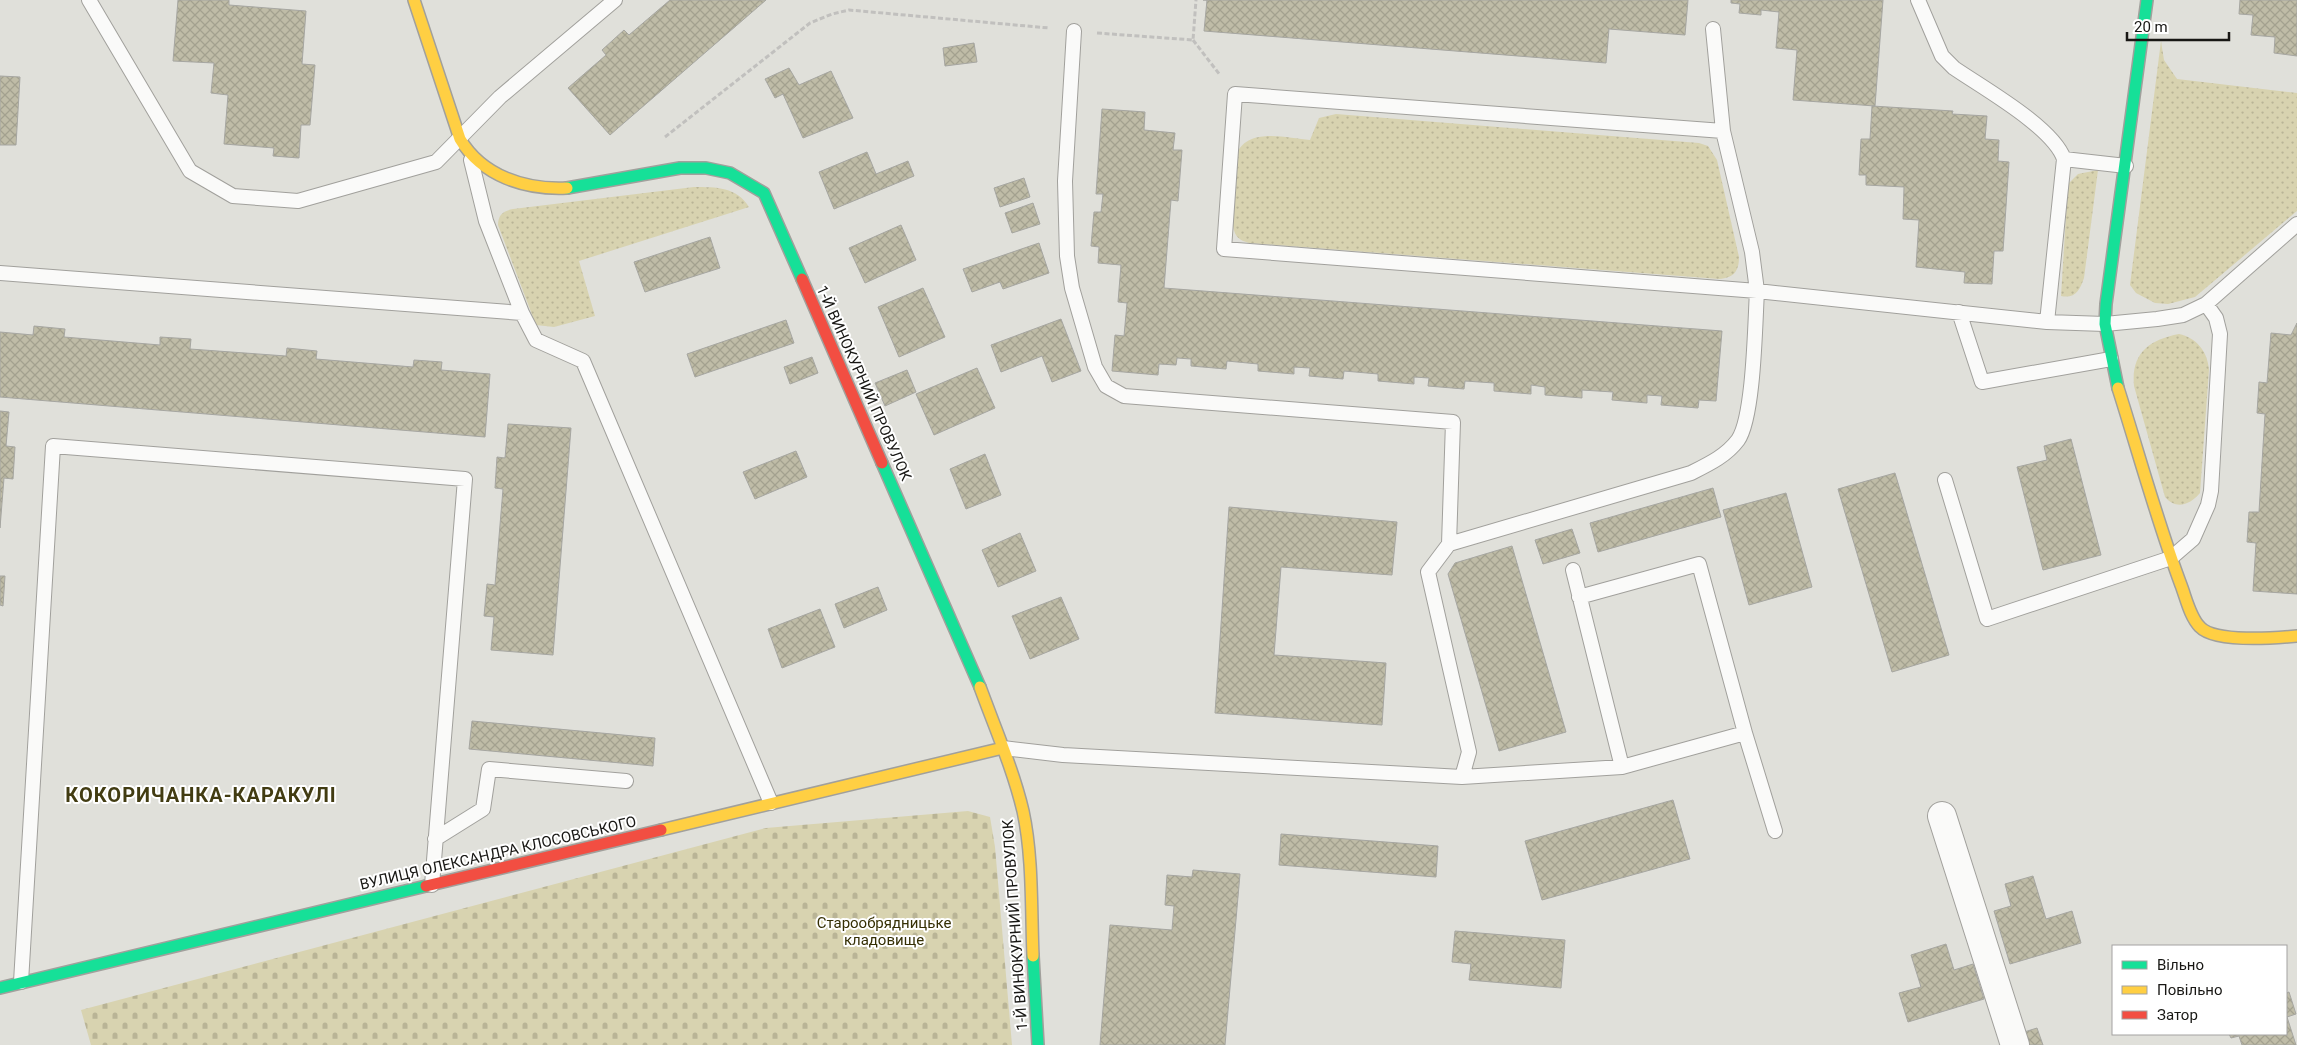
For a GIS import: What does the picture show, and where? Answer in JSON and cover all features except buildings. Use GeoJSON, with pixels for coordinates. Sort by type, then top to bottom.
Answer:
{"type":"FeatureCollection","features":[{"type":"Feature","properties":{"kind":"street","name":"1-Й ВИНОКУРНИЙ ПРОВУЛОК"},"geometry":{"type":"LineString","coordinates":[[414,0],[460,139],[470,156],[488,170],[514,183],[543,188],[576,189],[661,171],[706,168],[736,174],[764,193],[977,679],[1003,748],[1023,812],[1027,841],[1038,1045]]}},
{"type":"Feature","properties":{"kind":"street"},"geometry":{"type":"LineString","coordinates":[[2147,0],[2105,324],[2111,359],[2171,558],[2193,617],[2200,628],[2212,634],[2256,639],[2297,636]]}},
{"type":"Feature","properties":{"kind":"street","name":"ВУЛИЦЯ ОЛЕКСАНДРА КЛОСОВСЬКОГО"},"geometry":{"type":"LineString","coordinates":[[0,988],[1003,748]]}},
{"type":"Feature","properties":{"kind":"street"},"geometry":{"type":"LineString","coordinates":[[1942,816],[2015,1045]]}},
{"type":"Feature","properties":{"kind":"lane"},"geometry":{"type":"LineString","coordinates":[[89,0],[190,171],[233,196],[298,201],[436,162],[500,98],[615,0]]}},
{"type":"Feature","properties":{"kind":"lane"},"geometry":{"type":"LineString","coordinates":[[1918,0],[1942,56],[1954,68],[2040,127],[2058,144],[2064,159],[2047,322]]}},
{"type":"Feature","properties":{"kind":"lane"},"geometry":{"type":"LineString","coordinates":[[1448,544],[1691,473],[1722,457],[1739,438],[1748,416],[1757,291],[1752,252],[1723,131],[1713,29]]}},
{"type":"Feature","properties":{"kind":"lane"},"geometry":{"type":"LineString","coordinates":[[1074,31],[1065,182],[1067,256],[1072,288],[1095,367],[1106,386],[1124,396],[1453,422],[1448,544],[1428,572],[1469,752],[1462,777]]}},
{"type":"Feature","properties":{"kind":"lane"},"geometry":{"type":"LineString","coordinates":[[1723,131],[1234,94],[1224,249],[1757,291],[2047,322],[2105,324],[2183,315],[2206,304],[2297,224]]}},
{"type":"Feature","properties":{"kind":"lane"},"geometry":{"type":"LineString","coordinates":[[470,156],[486,222],[522,313],[536,340],[583,361],[771,803]]}},
{"type":"Feature","properties":{"kind":"lane"},"geometry":{"type":"LineString","coordinates":[[2064,159],[2126,166]]}},
{"type":"Feature","properties":{"kind":"lane"},"geometry":{"type":"LineString","coordinates":[[0,273],[522,313]]}},
{"type":"Feature","properties":{"kind":"lane"},"geometry":{"type":"LineString","coordinates":[[1946,480],[1987,619],[2171,558],[2193,539],[2203,520],[2211,491],[2220,343],[2216,318],[2206,304]]}},
{"type":"Feature","properties":{"kind":"lane"},"geometry":{"type":"LineString","coordinates":[[1959,312],[1982,382],[2111,359]]}},
{"type":"Feature","properties":{"kind":"lane"},"geometry":{"type":"LineString","coordinates":[[21,982],[53,446],[465,480],[432,884]]}},
{"type":"Feature","properties":{"kind":"lane"},"geometry":{"type":"LineString","coordinates":[[1579,597],[1698,564],[1745,733],[1775,831]]}},
{"type":"Feature","properties":{"kind":"lane"},"geometry":{"type":"LineString","coordinates":[[1572,570],[1622,767]]}},
{"type":"Feature","properties":{"kind":"lane"},"geometry":{"type":"LineString","coordinates":[[1003,748],[1063,755],[1462,777],[1622,767],[1745,733]]}},
{"type":"Feature","properties":{"kind":"lane"},"geometry":{"type":"LineString","coordinates":[[436,839],[483,809],[489,769],[626,781]]}},
{"type":"Feature","properties":{"kind":"path"},"geometry":{"type":"LineString","coordinates":[[1196,0],[1193,40],[1234,94]]}},
{"type":"Feature","properties":{"kind":"path"},"geometry":{"type":"LineString","coordinates":[[662,140],[810,23],[848,10],[1193,40]]}},
{"type":"Feature","properties":{"kind":"green space"},"geometry":{"type":"Polygon","coordinates":[[[2161,41],[2164,60],[2177,79],[2297,93],[2297,211],[2195,297],[2168,304],[2155,303],[2136,293],[2130,285],[2161,41]]]}},
{"type":"Feature","properties":{"kind":"green space"},"geometry":{"type":"Polygon","coordinates":[[[1336,114],[1699,143],[1708,146],[1717,160],[1739,257],[1737,270],[1728,277],[1719,279],[1249,243],[1240,239],[1236,235],[1233,226],[1237,153],[1243,145],[1250,140],[1269,136],[1310,140],[1319,118],[1336,114]]]}},
{"type":"Feature","properties":{"kind":"green space"},"geometry":{"type":"Polygon","coordinates":[[[2098,170],[2084,278],[2076,293],[2066,297],[2061,296],[2068,184],[2078,174],[2098,170]]]}},
{"type":"Feature","properties":{"kind":"green space"},"geometry":{"type":"Polygon","coordinates":[[[694,187],[725,189],[738,195],[749,207],[579,261],[595,316],[554,327],[536,325],[498,225],[502,214],[513,209],[694,187]]]}},
{"type":"Feature","properties":{"kind":"green space"},"geometry":{"type":"Polygon","coordinates":[[[2179,334],[2191,338],[2200,346],[2206,356],[2209,369],[2200,493],[2192,501],[2178,505],[2165,497],[2134,386],[2134,375],[2135,365],[2144,350],[2158,340],[2179,334]]]}},
{"type":"Feature","properties":{"kind":"green space","name":"Старообрядницьке кладовище"},"geometry":{"type":"Polygon","coordinates":[[[968,811],[990,817],[995,847],[1012,1045],[91,1045],[81,1010],[766,828],[968,811]]]}},
{"type":"Feature","properties":{"kind":"traffic: fast"},"geometry":{"type":"LineString","coordinates":[[2118,388],[2105,324],[2106,304],[2147,0]]}},
{"type":"Feature","properties":{"kind":"traffic: fast"},"geometry":{"type":"LineString","coordinates":[[567,188],[680,168],[706,168],[730,173],[764,193],[802,279]]}},
{"type":"Feature","properties":{"kind":"traffic: fast"},"geometry":{"type":"LineString","coordinates":[[882,463],[980,687]]}},
{"type":"Feature","properties":{"kind":"traffic: fast"},"geometry":{"type":"LineString","coordinates":[[0,988],[426,886]]}},
{"type":"Feature","properties":{"kind":"traffic: fast"},"geometry":{"type":"LineString","coordinates":[[1033,956],[1038,1045]]}},
{"type":"Feature","properties":{"kind":"traffic: slow"},"geometry":{"type":"LineString","coordinates":[[414,0],[460,139],[469,152],[480,163],[506,178],[536,186],[567,188]]}},
{"type":"Feature","properties":{"kind":"traffic: slow"},"geometry":{"type":"LineString","coordinates":[[2118,388],[2164,536],[2189,607],[2197,623],[2208,632],[2232,637],[2297,636]]}},
{"type":"Feature","properties":{"kind":"traffic: slow"},"geometry":{"type":"LineString","coordinates":[[980,687],[1009,764],[1023,811],[1030,865],[1033,956]]}},
{"type":"Feature","properties":{"kind":"traffic: slow"},"geometry":{"type":"LineString","coordinates":[[661,830],[1003,748]]}},
{"type":"Feature","properties":{"kind":"traffic: jam"},"geometry":{"type":"LineString","coordinates":[[802,279],[882,463]]}},
{"type":"Feature","properties":{"kind":"traffic: jam"},"geometry":{"type":"LineString","coordinates":[[426,886],[661,830]]}},
{"type":"Feature","properties":{"kind":"district","name":"КОКОРИЧАНКА-КАРАКУЛІ"},"geometry":{"type":"Point","coordinates":[201,795]}}]}
